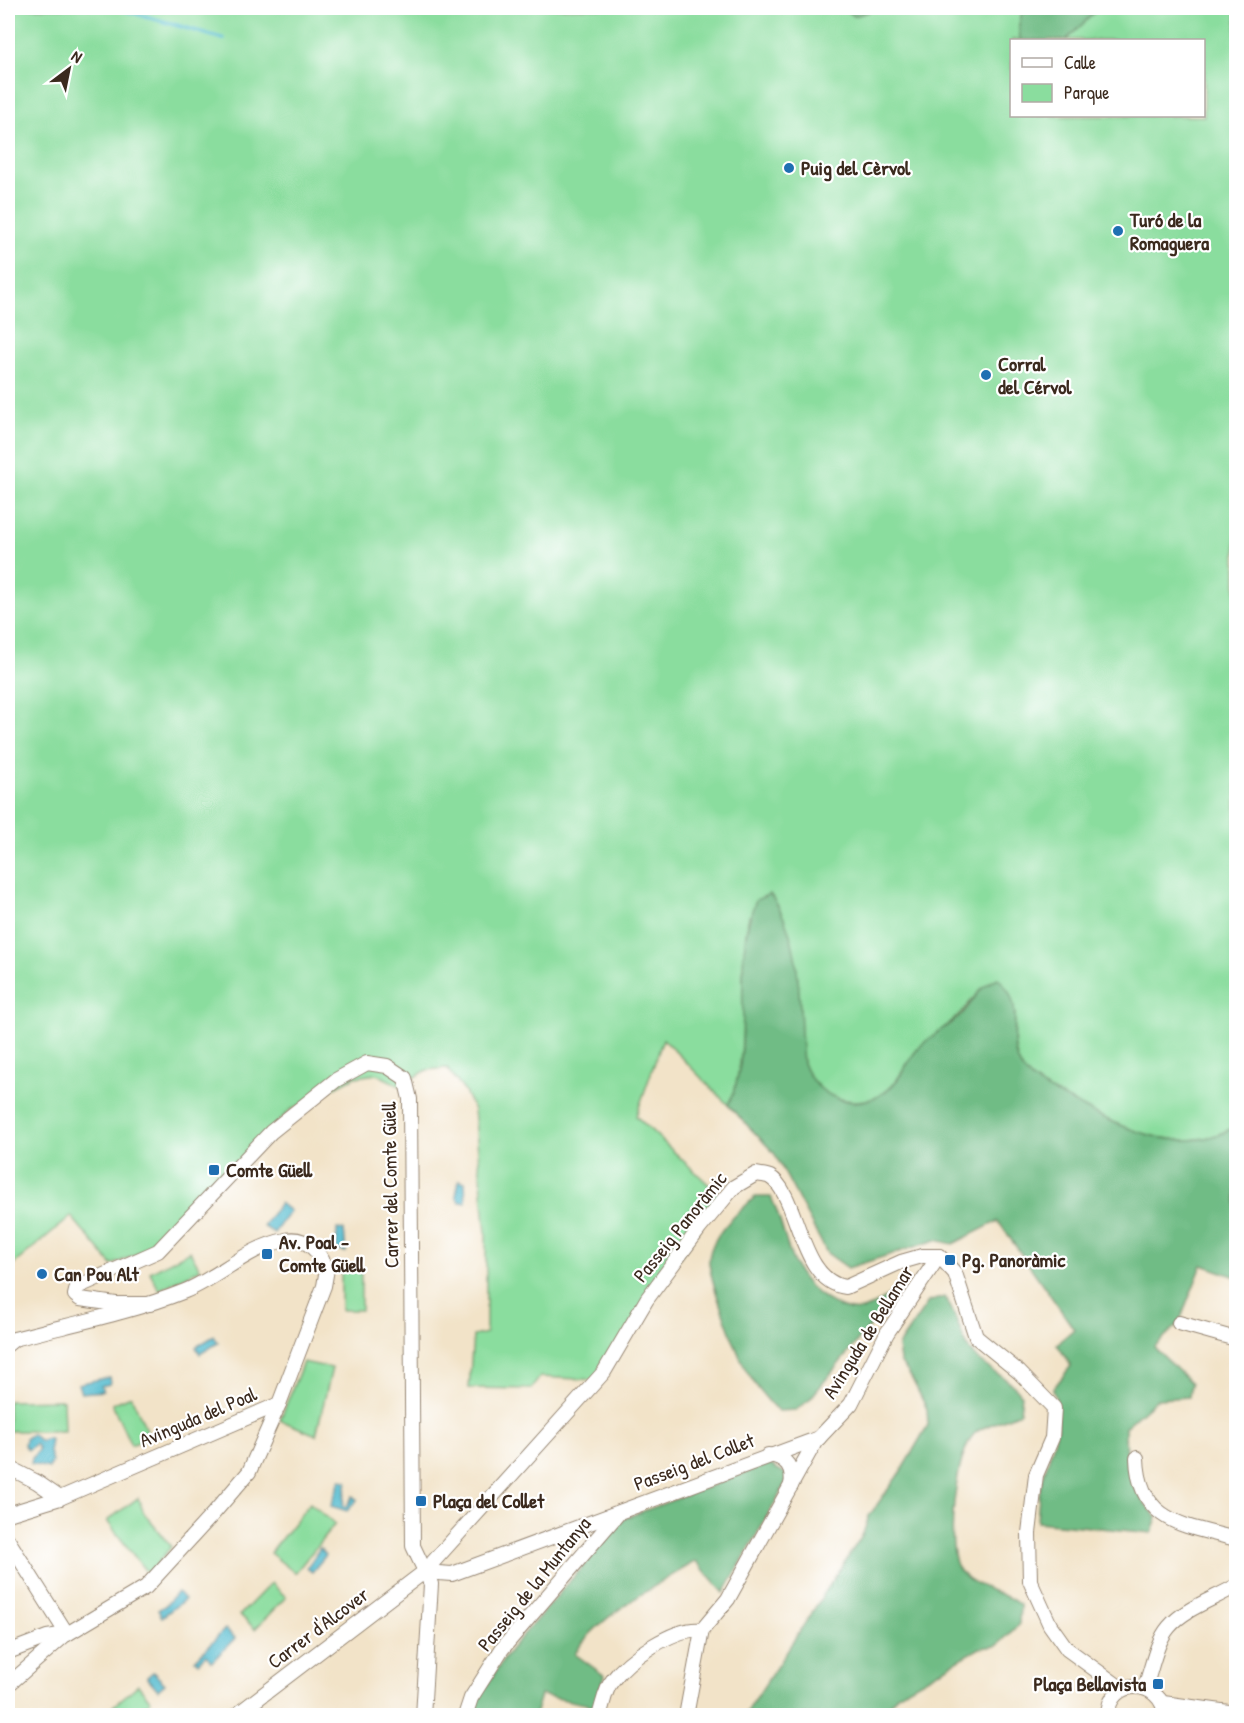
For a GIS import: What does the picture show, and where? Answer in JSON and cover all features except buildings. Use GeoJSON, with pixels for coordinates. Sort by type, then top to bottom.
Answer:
{"type":"FeatureCollection","features":[{"type":"Feature","properties":{"kind":"street","name":"Carrer del Comte Güell"},"geometry":{"type":"LineString","coordinates":[[150,1304],[116,1304],[80,1299],[75,1295],[77,1287],[158,1251],[271,1132],[336,1080],[367,1063],[387,1066],[405,1078],[410,1099],[413,1546],[424,1572]]}},
{"type":"Feature","properties":{"kind":"street","name":"Passeig Panoràmic"},"geometry":{"type":"LineString","coordinates":[[424,1572],[604,1372],[647,1299],[734,1187],[748,1177],[756,1174],[771,1178],[783,1194],[813,1262],[824,1277],[837,1286],[846,1287],[911,1259],[939,1256]]}},
{"type":"Feature","properties":{"kind":"street","name":"Avinguda del Poal"},"geometry":{"type":"LineString","coordinates":[[8,1514],[60,1498],[279,1404],[324,1286],[327,1269],[315,1248],[306,1243],[288,1239],[243,1256],[188,1290],[150,1304]]}},
{"type":"Feature","properties":{"kind":"street","name":"Avinguda de Bellamar"},"geometry":{"type":"LineString","coordinates":[[686,1716],[702,1630],[732,1594],[819,1438],[851,1404],[887,1333],[939,1256]]}},
{"type":"Feature","properties":{"kind":"street"},"geometry":{"type":"LineString","coordinates":[[939,1256],[956,1273],[976,1337],[1019,1372],[1054,1408],[1052,1437],[1036,1475],[1028,1556],[1030,1581],[1050,1625],[1067,1649],[1122,1689]]}},
{"type":"Feature","properties":{"kind":"street"},"geometry":{"type":"LineString","coordinates":[[8,1344],[14,1340],[150,1304]]}},
{"type":"Feature","properties":{"kind":"street"},"geometry":{"type":"LineString","coordinates":[[1179,1323],[1236,1339]]}},
{"type":"Feature","properties":{"kind":"street"},"geometry":{"type":"LineString","coordinates":[[8,1685],[67,1634],[146,1587],[249,1472],[279,1404]]}},
{"type":"Feature","properties":{"kind":"street","name":"Passeig del Collet"},"geometry":{"type":"LineString","coordinates":[[424,1572],[452,1574],[819,1438]]}},
{"type":"Feature","properties":{"kind":"street"},"geometry":{"type":"LineString","coordinates":[[768,1455],[784,1459],[789,1466],[792,1474],[790,1487]]}},
{"type":"Feature","properties":{"kind":"street"},"geometry":{"type":"LineString","coordinates":[[1137,1458],[1143,1492],[1152,1507],[1185,1525],[1236,1539]]}},
{"type":"Feature","properties":{"kind":"street"},"geometry":{"type":"LineString","coordinates":[[8,1467],[37,1482],[60,1498]]}},
{"type":"Feature","properties":{"kind":"street","name":"Passeig de la Muntanya"},"geometry":{"type":"LineString","coordinates":[[465,1716],[471,1698],[502,1649],[619,1512]]}},
{"type":"Feature","properties":{"kind":"street"},"geometry":{"type":"LineString","coordinates":[[584,1525],[591,1528],[597,1537]]}},
{"type":"Feature","properties":{"kind":"street"},"geometry":{"type":"LineString","coordinates":[[8,1540],[67,1634]]}},
{"type":"Feature","properties":{"kind":"street"},"geometry":{"type":"LineString","coordinates":[[423,1716],[431,1612],[431,1584],[424,1572]]}},
{"type":"Feature","properties":{"kind":"street","name":"Carrer d'Alcover"},"geometry":{"type":"LineString","coordinates":[[235,1716],[424,1572]]}},
{"type":"Feature","properties":{"kind":"street"},"geometry":{"type":"LineString","coordinates":[[1145,1687],[1163,1635],[1169,1627],[1178,1619],[1236,1586]]}},
{"type":"Feature","properties":{"kind":"street"},"geometry":{"type":"LineString","coordinates":[[599,1716],[611,1682],[641,1654],[684,1630],[702,1630]]}},
{"type":"Feature","properties":{"kind":"street"},"geometry":{"type":"LineString","coordinates":[[8,1652],[47,1637],[67,1634]]}},
{"type":"Feature","properties":{"kind":"street"},"geometry":{"type":"LineString","coordinates":[[671,1637],[698,1645]]}},
{"type":"Feature","properties":{"kind":"street"},"geometry":{"type":"LineString","coordinates":[[1108,1716],[1112,1699],[1122,1689],[1145,1687],[1153,1691],[1164,1709],[1236,1713]]}},
{"type":"Feature","properties":{"kind":"green space"},"geometry":{"type":"Polygon","coordinates":[[[8,8],[844,8],[854,16],[868,12],[871,8],[1023,8],[1019,25],[1020,39],[1010,39],[1010,117],[1205,117],[1205,39],[1067,39],[1099,8],[1236,8],[1236,1126],[1215,1135],[1194,1140],[1151,1135],[1109,1120],[1030,1078],[1021,1067],[1016,1055],[1015,1013],[973,998],[955,1019],[919,1048],[894,1084],[880,1095],[859,1101],[826,1094],[810,1080],[803,1063],[791,940],[749,916],[745,938],[740,1063],[736,1085],[728,1105],[663,1039],[636,1116],[721,1196],[596,1380],[540,1377],[531,1389],[469,1388],[473,1336],[486,1333],[486,1233],[474,1110],[465,1092],[447,1068],[427,1070],[400,1086],[377,1074],[355,1077],[290,1110],[160,1244],[112,1265],[71,1216],[8,1269],[8,8]]]}},
{"type":"Feature","properties":{"kind":"green space"},"geometry":{"type":"Polygon","coordinates":[[[844,8],[871,8],[868,12],[854,16],[844,8]]]}},
{"type":"Feature","properties":{"kind":"green space"},"geometry":{"type":"Polygon","coordinates":[[[1023,8],[1099,8],[1067,39],[1020,39],[1019,25],[1023,8]]]}},
{"type":"Feature","properties":{"kind":"green space"},"geometry":{"type":"Polygon","coordinates":[[[770,894],[781,912],[795,953],[803,1063],[817,1085],[837,1098],[860,1101],[885,1092],[895,1083],[921,1046],[963,1013],[981,990],[998,978],[1013,1001],[1016,1056],[1026,1073],[1043,1086],[1109,1120],[1151,1136],[1194,1140],[1215,1135],[1236,1126],[1236,1277],[1202,1265],[1179,1323],[1154,1347],[1191,1383],[1189,1397],[1157,1399],[1125,1427],[1129,1476],[1139,1495],[1157,1517],[1152,1533],[1037,1522],[1040,1490],[1057,1427],[1057,1403],[1053,1389],[1071,1366],[1057,1344],[1074,1329],[998,1221],[953,1244],[936,1240],[848,1268],[827,1253],[774,1153],[728,1105],[737,1082],[741,1057],[744,951],[748,925],[756,900],[770,894]]]}},
{"type":"Feature","properties":{"kind":"green space"},"geometry":{"type":"Polygon","coordinates":[[[755,1197],[771,1197],[795,1266],[813,1289],[827,1300],[837,1306],[855,1311],[877,1304],[894,1292],[875,1320],[809,1400],[796,1410],[778,1411],[761,1393],[747,1372],[724,1315],[710,1267],[709,1258],[715,1240],[755,1197]]]}},
{"type":"Feature","properties":{"kind":"green space"},"geometry":{"type":"Polygon","coordinates":[[[190,1251],[200,1269],[159,1290],[150,1272],[190,1251]]]}},
{"type":"Feature","properties":{"kind":"green space"},"geometry":{"type":"Polygon","coordinates":[[[341,1266],[361,1266],[361,1310],[341,1310],[341,1266]]]}},
{"type":"Feature","properties":{"kind":"green space"},"geometry":{"type":"Polygon","coordinates":[[[944,1297],[971,1352],[982,1363],[1010,1382],[1022,1395],[1020,1412],[978,1431],[968,1444],[957,1481],[952,1525],[956,1561],[961,1572],[975,1583],[1006,1596],[1020,1605],[1019,1624],[997,1646],[980,1648],[897,1695],[883,1715],[745,1715],[863,1534],[869,1516],[901,1471],[928,1425],[927,1409],[900,1361],[898,1346],[928,1302],[944,1297]]]}},
{"type":"Feature","properties":{"kind":"green space"},"geometry":{"type":"Polygon","coordinates":[[[303,1362],[332,1368],[316,1435],[280,1420],[303,1362]]]}},
{"type":"Feature","properties":{"kind":"green space"},"geometry":{"type":"Polygon","coordinates":[[[131,1396],[150,1437],[131,1445],[112,1404],[131,1396]]]}},
{"type":"Feature","properties":{"kind":"green space"},"geometry":{"type":"Polygon","coordinates":[[[63,1400],[64,1431],[8,1431],[8,1401],[63,1400]]]}},
{"type":"Feature","properties":{"kind":"green space"},"geometry":{"type":"Polygon","coordinates":[[[769,1464],[786,1474],[786,1483],[724,1593],[696,1561],[613,1614],[585,1640],[575,1654],[605,1676],[595,1706],[541,1695],[535,1715],[471,1716],[475,1703],[510,1650],[625,1518],[769,1464]]]}},
{"type":"Feature","properties":{"kind":"green space"},"geometry":{"type":"Polygon","coordinates":[[[138,1498],[144,1513],[171,1547],[148,1574],[107,1521],[138,1498]]]}},
{"type":"Feature","properties":{"kind":"green space"},"geometry":{"type":"Polygon","coordinates":[[[310,1503],[335,1524],[295,1573],[270,1553],[310,1503]]]}},
{"type":"Feature","properties":{"kind":"green space"},"geometry":{"type":"Polygon","coordinates":[[[271,1583],[286,1597],[255,1629],[240,1615],[271,1583]]]}},
{"type":"Feature","properties":{"kind":"green space"},"geometry":{"type":"Polygon","coordinates":[[[138,1685],[151,1701],[133,1715],[104,1714],[138,1685]]]}},
{"type":"Feature","properties":{"kind":"water"},"geometry":{"type":"Polygon","coordinates":[[[459,1180],[465,1182],[466,1202],[459,1202],[456,1196],[459,1180]]]}},
{"type":"Feature","properties":{"kind":"water"},"geometry":{"type":"Polygon","coordinates":[[[280,1203],[290,1211],[274,1233],[263,1226],[280,1203]]]}},
{"type":"Feature","properties":{"kind":"water"},"geometry":{"type":"Polygon","coordinates":[[[337,1229],[344,1230],[346,1252],[336,1250],[337,1229]]]}},
{"type":"Feature","properties":{"kind":"water"},"geometry":{"type":"Polygon","coordinates":[[[214,1336],[218,1343],[200,1354],[196,1347],[214,1336]]]}},
{"type":"Feature","properties":{"kind":"water"},"geometry":{"type":"Polygon","coordinates":[[[109,1377],[110,1384],[101,1386],[103,1391],[81,1393],[78,1384],[109,1377]]]}},
{"type":"Feature","properties":{"kind":"water"},"geometry":{"type":"Polygon","coordinates":[[[32,1434],[40,1441],[47,1438],[51,1440],[49,1452],[52,1462],[49,1468],[31,1464],[32,1458],[39,1449],[35,1444],[28,1450],[24,1445],[25,1439],[32,1434]]]}},
{"type":"Feature","properties":{"kind":"water"},"geometry":{"type":"Polygon","coordinates":[[[340,1480],[347,1481],[343,1506],[346,1507],[353,1496],[357,1500],[347,1511],[331,1506],[340,1480]]]}},
{"type":"Feature","properties":{"kind":"water"},"geometry":{"type":"Polygon","coordinates":[[[320,1548],[326,1555],[312,1572],[307,1568],[320,1548]]]}},
{"type":"Feature","properties":{"kind":"water"},"geometry":{"type":"Polygon","coordinates":[[[177,1592],[185,1599],[162,1617],[158,1610],[166,1605],[177,1592]]]}},
{"type":"Feature","properties":{"kind":"water"},"geometry":{"type":"Polygon","coordinates":[[[225,1629],[235,1638],[212,1662],[206,1655],[198,1663],[195,1660],[225,1629]]]}},
{"type":"Feature","properties":{"kind":"water"},"geometry":{"type":"Polygon","coordinates":[[[153,1672],[165,1684],[158,1690],[147,1677],[153,1672]]]}},
{"type":"Feature","properties":{"kind":"waterway"},"geometry":{"type":"LineString","coordinates":[[117,8],[224,39]]}},
{"type":"Feature","properties":{"kind":"place","name":"Puig del Cèrvol"},"geometry":{"type":"Point","coordinates":[789,168]}},
{"type":"Feature","properties":{"kind":"place","name":"Turó de la Romaguera"},"geometry":{"type":"Point","coordinates":[1118,231]}},
{"type":"Feature","properties":{"kind":"place","name":"Corral del Cérvol"},"geometry":{"type":"Point","coordinates":[986,375]}},
{"type":"Feature","properties":{"kind":"place","name":"Comte Güell"},"geometry":{"type":"Point","coordinates":[214,1170]}},
{"type":"Feature","properties":{"kind":"place","name":"Av. Poal - Comte Güell"},"geometry":{"type":"Point","coordinates":[267,1254]}},
{"type":"Feature","properties":{"kind":"place","name":"Pg. Panoràmic"},"geometry":{"type":"Point","coordinates":[950,1260]}},
{"type":"Feature","properties":{"kind":"place","name":"Can Pou Alt"},"geometry":{"type":"Point","coordinates":[42,1274]}},
{"type":"Feature","properties":{"kind":"place","name":"Plaça del Collet"},"geometry":{"type":"Point","coordinates":[421,1501]}},
{"type":"Feature","properties":{"kind":"place","name":"Plaça Bellavista"},"geometry":{"type":"Point","coordinates":[1158,1684]}}]}
